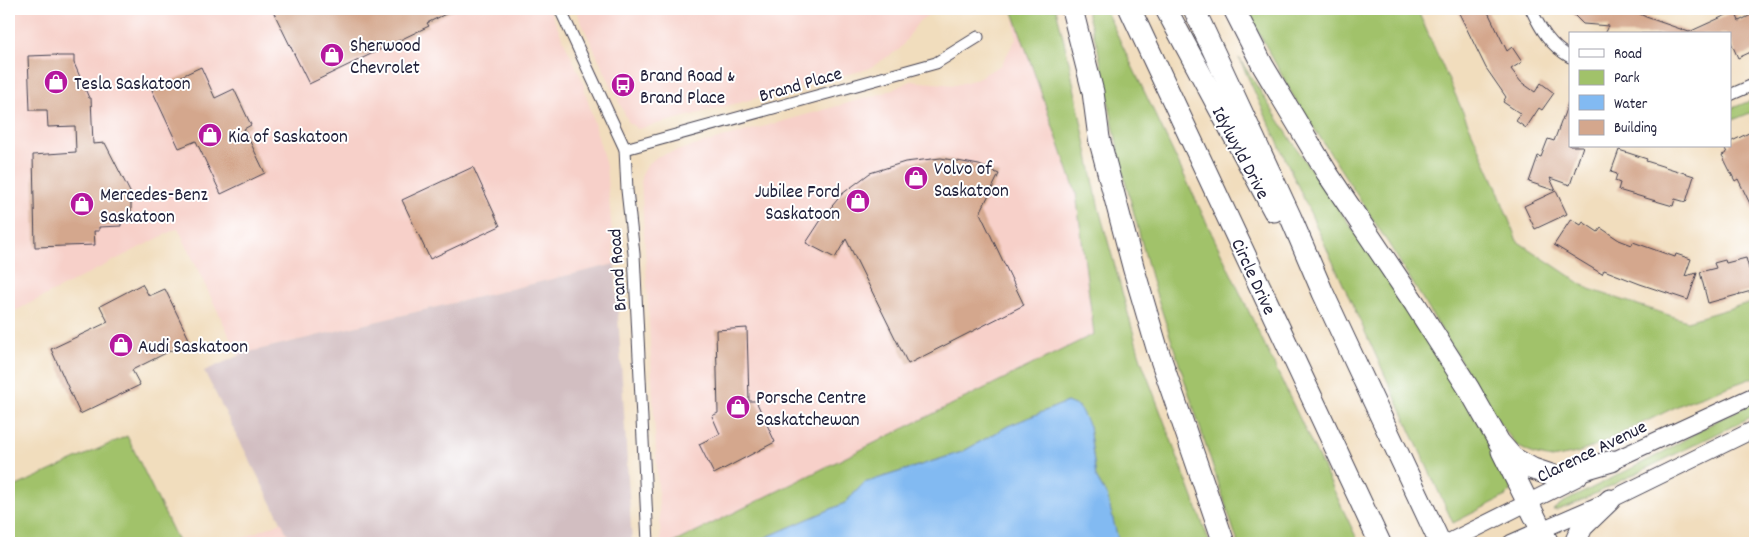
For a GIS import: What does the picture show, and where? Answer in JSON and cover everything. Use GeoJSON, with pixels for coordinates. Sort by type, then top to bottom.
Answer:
{"type":"FeatureCollection","features":[{"type":"Feature","properties":{"kind":"highway"},"geometry":{"type":"LineString","coordinates":[[1072,9],[1093,92],[1099,138],[1134,270],[1157,348],[1224,543]]}},
{"type":"Feature","properties":{"kind":"highway","name":"Circle Drive"},"geometry":{"type":"LineString","coordinates":[[1130,9],[1380,543]]}},
{"type":"Feature","properties":{"kind":"highway","name":"Idylwyld Drive"},"geometry":{"type":"LineString","coordinates":[[1166,9],[1280,224],[1323,293]]}},
{"type":"Feature","properties":{"kind":"highway"},"geometry":{"type":"LineString","coordinates":[[1194,9],[1291,218],[1323,293],[1440,543]]}},
{"type":"Feature","properties":{"kind":"highway"},"geometry":{"type":"LineString","coordinates":[[1234,9],[1263,66],[1327,173],[1415,304],[1499,442],[1513,458],[1533,469],[1557,477],[1612,461]]}},
{"type":"Feature","properties":{"kind":"highway"},"geometry":{"type":"LineString","coordinates":[[1468,389],[1529,502],[1545,536]]}},
{"type":"Feature","properties":{"kind":"highway"},"geometry":{"type":"LineString","coordinates":[[1575,543],[1582,528],[1610,500]]}},
{"type":"Feature","properties":{"kind":"main road","name":"Clarence Avenue"},"geometry":{"type":"LineString","coordinates":[[1447,543],[1612,461],[1755,395]]}},
{"type":"Feature","properties":{"kind":"main road"},"geometry":{"type":"LineString","coordinates":[[1511,543],[1545,536],[1610,500],[1755,429]]}},
{"type":"Feature","properties":{"kind":"street","name":"Brand Road"},"geometry":{"type":"LineString","coordinates":[[560,9],[625,149],[634,271],[648,543]]}},
{"type":"Feature","properties":{"kind":"street"},"geometry":{"type":"LineString","coordinates":[[1531,9],[1542,32],[1555,47],[1569,56]]}},
{"type":"Feature","properties":{"kind":"street","name":"Brand Place"},"geometry":{"type":"LineString","coordinates":[[625,149],[936,63],[978,36]]}},
{"type":"Feature","properties":{"kind":"street"},"geometry":{"type":"LineString","coordinates":[[1732,94],[1755,84]]}},
{"type":"Feature","properties":{"kind":"shaded area"},"geometry":{"type":"Polygon","coordinates":[[[9,9],[549,9],[582,80],[606,166],[615,264],[239,356],[178,228],[9,314],[9,9]]]}},
{"type":"Feature","properties":{"kind":"shaded area"},"geometry":{"type":"Polygon","coordinates":[[[575,9],[938,9],[919,21],[900,49],[868,69],[638,129],[629,123],[575,9]]]}},
{"type":"Feature","properties":{"kind":"shaded area"},"geometry":{"type":"Polygon","coordinates":[[[1010,9],[1012,9],[1076,193],[1094,334],[673,543],[661,543],[641,177],[647,165],[658,156],[884,93],[911,81],[955,85],[974,80],[1001,65],[1016,39],[1014,15],[1010,9]]]}},
{"type":"Feature","properties":{"kind":"shaded area"},"geometry":{"type":"Polygon","coordinates":[[[615,264],[632,543],[292,543],[204,371],[245,353],[615,264]]]}},
{"type":"Feature","properties":{"kind":"shaded area"},"geometry":{"type":"Polygon","coordinates":[[[281,522],[292,543],[232,543],[281,522]]]}},
{"type":"Feature","properties":{"kind":"green space"},"geometry":{"type":"Polygon","coordinates":[[[1012,9],[1056,9],[1069,62],[1099,209],[1141,360],[1210,543],[1117,543],[1107,496],[1096,477],[1089,426],[1067,402],[1008,426],[962,452],[864,483],[845,503],[753,543],[673,543],[1094,334],[1076,193],[1012,9]]]}},
{"type":"Feature","properties":{"kind":"green space"},"geometry":{"type":"Polygon","coordinates":[[[1086,9],[1105,9],[1359,543],[1238,543],[1153,284],[1122,169],[1098,49],[1086,9]]]}},
{"type":"Feature","properties":{"kind":"green space"},"geometry":{"type":"Polygon","coordinates":[[[1246,9],[1417,9],[1496,186],[1517,241],[1589,289],[1687,321],[1755,301],[1755,377],[1686,402],[1577,453],[1552,458],[1533,454],[1517,446],[1495,417],[1390,246],[1292,94],[1246,9]]]}},
{"type":"Feature","properties":{"kind":"green space"},"geometry":{"type":"Polygon","coordinates":[[[1239,58],[1301,155],[1414,317],[1511,478],[1511,491],[1506,496],[1453,523],[1239,58]]]}},
{"type":"Feature","properties":{"kind":"green space"},"geometry":{"type":"Polygon","coordinates":[[[1755,99],[1755,111],[1732,120],[1732,108],[1755,99]]]}},
{"type":"Feature","properties":{"kind":"green space"},"geometry":{"type":"Polygon","coordinates":[[[1755,402],[1755,415],[1574,504],[1553,510],[1562,503],[1658,455],[1718,420],[1755,402]]]}},
{"type":"Feature","properties":{"kind":"green space"},"geometry":{"type":"Polygon","coordinates":[[[127,436],[179,543],[11,543],[10,489],[127,436]]]}},
{"type":"Feature","properties":{"kind":"water"},"geometry":{"type":"Polygon","coordinates":[[[1067,402],[1079,407],[1089,426],[1096,477],[1107,496],[1118,539],[1117,543],[753,543],[845,503],[864,483],[962,452],[1008,426],[1067,402]]]}},
{"type":"Feature","properties":{"kind":"building","name":"Sherwood Chevrolet"},"geometry":{"type":"Polygon","coordinates":[[[272,9],[456,9],[427,23],[429,26],[309,84],[272,9]]]}},
{"type":"Feature","properties":{"kind":"building"},"geometry":{"type":"Polygon","coordinates":[[[1457,9],[1490,9],[1487,10],[1507,51],[1512,47],[1522,62],[1511,69],[1521,82],[1535,92],[1541,83],[1554,93],[1542,110],[1539,108],[1526,128],[1516,121],[1521,114],[1503,102],[1506,97],[1486,68],[1457,9]]]}},
{"type":"Feature","properties":{"kind":"building"},"geometry":{"type":"Polygon","coordinates":[[[1568,9],[1630,9],[1646,17],[1689,32],[1606,32],[1609,26],[1583,24],[1568,9]]]}},
{"type":"Feature","properties":{"kind":"building"},"geometry":{"type":"Polygon","coordinates":[[[1735,11],[1739,21],[1755,13],[1755,50],[1738,58],[1732,44],[1732,32],[1689,32],[1735,11]]]}},
{"type":"Feature","properties":{"kind":"building","name":"Mercedes-Benz Saskatoon"},"geometry":{"type":"Polygon","coordinates":[[[28,56],[74,56],[74,63],[89,98],[91,98],[93,144],[105,143],[131,194],[131,213],[121,213],[121,226],[99,227],[99,231],[94,231],[95,245],[35,247],[33,155],[76,152],[75,126],[48,127],[47,110],[30,110],[28,56]]]}},
{"type":"Feature","properties":{"kind":"building","name":"Kia of Saskatoon"},"geometry":{"type":"Polygon","coordinates":[[[201,67],[215,98],[234,89],[251,125],[244,129],[265,173],[221,194],[196,141],[179,148],[152,90],[201,67]]]}},
{"type":"Feature","properties":{"kind":"building"},"geometry":{"type":"Polygon","coordinates":[[[1569,101],[1569,148],[1582,148],[1570,185],[1550,178],[1556,191],[1529,182],[1538,156],[1541,157],[1548,139],[1554,141],[1569,101]]]}},
{"type":"Feature","properties":{"kind":"building"},"geometry":{"type":"Polygon","coordinates":[[[1751,132],[1755,141],[1755,214],[1738,179],[1735,181],[1722,155],[1727,153],[1725,148],[1732,148],[1732,141],[1751,132]]]}},
{"type":"Feature","properties":{"kind":"building"},"geometry":{"type":"Polygon","coordinates":[[[1619,150],[1647,159],[1646,161],[1694,176],[1686,202],[1675,199],[1673,206],[1618,190],[1620,183],[1615,181],[1617,174],[1611,172],[1619,150]]]}},
{"type":"Feature","properties":{"kind":"building"},"geometry":{"type":"Polygon","coordinates":[[[941,158],[979,165],[999,174],[980,213],[1024,305],[908,364],[846,239],[835,258],[806,243],[823,217],[842,194],[870,173],[905,162],[941,158]]]}},
{"type":"Feature","properties":{"kind":"building"},"geometry":{"type":"Polygon","coordinates":[[[473,167],[500,226],[430,259],[402,200],[473,167]]]}},
{"type":"Feature","properties":{"kind":"building"},"geometry":{"type":"Polygon","coordinates":[[[1556,191],[1567,214],[1535,229],[1524,206],[1556,191]]]}},
{"type":"Feature","properties":{"kind":"building"},"geometry":{"type":"Polygon","coordinates":[[[1571,219],[1581,225],[1583,222],[1598,232],[1601,228],[1619,240],[1632,245],[1633,242],[1675,257],[1676,254],[1691,259],[1685,276],[1697,273],[1688,300],[1604,270],[1602,274],[1554,245],[1571,219]]]}},
{"type":"Feature","properties":{"kind":"building"},"geometry":{"type":"Polygon","coordinates":[[[1746,258],[1755,290],[1708,303],[1700,272],[1716,268],[1714,263],[1725,260],[1726,263],[1746,258]]]}},
{"type":"Feature","properties":{"kind":"building","name":"Audi Saskatoon"},"geometry":{"type":"Polygon","coordinates":[[[142,284],[149,296],[165,289],[190,341],[132,370],[140,385],[80,414],[51,349],[108,322],[100,306],[142,284]]]}},
{"type":"Feature","properties":{"kind":"building","name":"Porsche Centre Saskatchewan"},"geometry":{"type":"Polygon","coordinates":[[[747,328],[749,401],[756,401],[775,442],[714,474],[699,444],[720,434],[712,416],[718,413],[716,330],[747,328]]]}},
{"type":"Feature","properties":{"kind":"place","name":"Sherwood Chevrolet"},"geometry":{"type":"Point","coordinates":[332,55]}},
{"type":"Feature","properties":{"kind":"place","name":"Tesla Saskatoon"},"geometry":{"type":"Point","coordinates":[56,82]}},
{"type":"Feature","properties":{"kind":"place","name":"Brand Road & Brand Place"},"geometry":{"type":"Point","coordinates":[623,85]}},
{"type":"Feature","properties":{"kind":"place","name":"Kia of Saskatoon"},"geometry":{"type":"Point","coordinates":[210,135]}},
{"type":"Feature","properties":{"kind":"place","name":"Volvo of Saskatoon"},"geometry":{"type":"Point","coordinates":[916,178]}},
{"type":"Feature","properties":{"kind":"place","name":"Jubilee Ford Saskatoon"},"geometry":{"type":"Point","coordinates":[858,201]}},
{"type":"Feature","properties":{"kind":"place","name":"Mercedes-Benz Saskatoon"},"geometry":{"type":"Point","coordinates":[82,204]}},
{"type":"Feature","properties":{"kind":"place","name":"Audi Saskatoon"},"geometry":{"type":"Point","coordinates":[121,345]}},
{"type":"Feature","properties":{"kind":"place","name":"Porsche Centre Saskatchewan"},"geometry":{"type":"Point","coordinates":[738,407]}}]}
